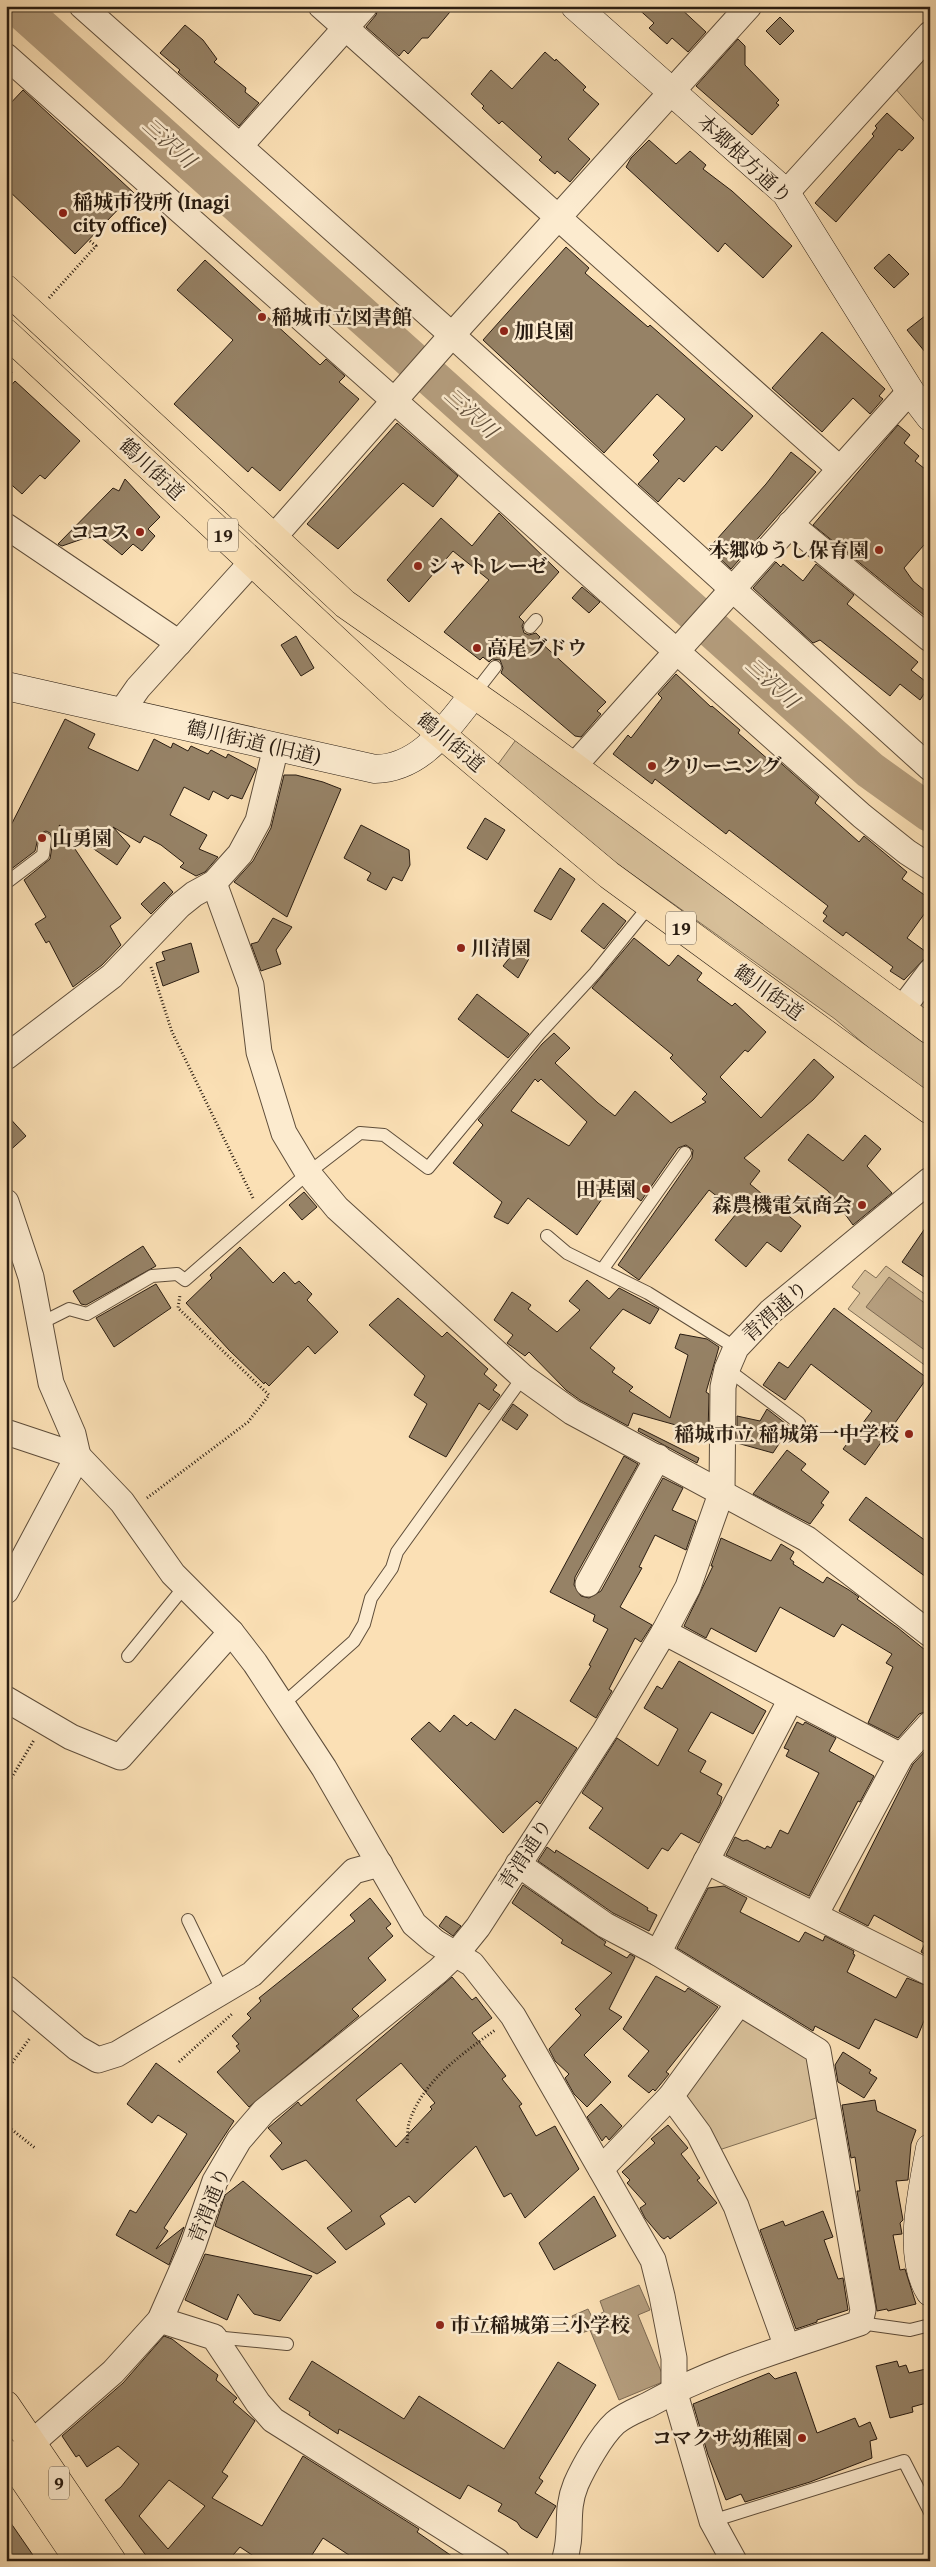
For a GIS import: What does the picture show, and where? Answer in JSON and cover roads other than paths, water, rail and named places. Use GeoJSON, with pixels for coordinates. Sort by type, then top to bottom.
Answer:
{"type":"FeatureCollection","features":[{"type":"Feature","properties":{"kind":"main road","name":"鶴川街道"},"geometry":{"type":"LineString","coordinates":[[6,289],[345,604],[574,766],[930,1030]]}},
{"type":"Feature","properties":{"kind":"main road","name":"鶴川街道"},"geometry":{"type":"LineString","coordinates":[[6,333],[397,697],[441,734],[609,875],[927,1106]]}},
{"type":"Feature","properties":{"kind":"main road","name":"9"},"geometry":{"type":"LineString","coordinates":[[6,2406],[112,2561]]}},
{"type":"Feature","properties":{"kind":"main road","name":"9"},"geometry":{"type":"LineString","coordinates":[[8,2460],[79,2561]]}},
{"type":"Feature","properties":{"kind":"street"},"geometry":{"type":"LineString","coordinates":[[82,6],[240,146],[445,343],[725,597],[930,768]]}},
{"type":"Feature","properties":{"kind":"street"},"geometry":{"type":"LineString","coordinates":[[321,6],[840,468]]}},
{"type":"Feature","properties":{"kind":"street"},"geometry":{"type":"LineString","coordinates":[[240,146],[365,6]]}},
{"type":"Feature","properties":{"kind":"street","name":"本郷根方通り"},"geometry":{"type":"LineString","coordinates":[[575,6],[786,193],[910,391],[930,417]]}},
{"type":"Feature","properties":{"kind":"street"},"geometry":{"type":"LineString","coordinates":[[273,538],[445,343],[748,6]]}},
{"type":"Feature","properties":{"kind":"street"},"geometry":{"type":"LineString","coordinates":[[786,193],[930,34]]}},
{"type":"Feature","properties":{"kind":"street"},"geometry":{"type":"LineString","coordinates":[[6,56],[399,395],[682,646],[862,816],[907,852],[930,867]]}},
{"type":"Feature","properties":{"kind":"street"},"geometry":{"type":"LineString","coordinates":[[574,766],[910,391]]}},
{"type":"Feature","properties":{"kind":"street"},"geometry":{"type":"LineString","coordinates":[[790,524],[930,639]]}},
{"type":"Feature","properties":{"kind":"street"},"geometry":{"type":"LineString","coordinates":[[6,526],[179,643]]}},
{"type":"Feature","properties":{"kind":"street"},"geometry":{"type":"LineString","coordinates":[[122,711],[138,688],[252,562]]}},
{"type":"Feature","properties":{"kind":"street","name":"鶴川街道 (旧道)"},"geometry":{"type":"LineString","coordinates":[[6,686],[122,711],[359,767],[388,769],[403,765],[423,753],[474,694]]}},
{"type":"Feature","properties":{"kind":"street"},"geometry":{"type":"LineString","coordinates":[[6,1057],[112,976],[178,906],[214,883],[240,854],[258,821],[276,747]]}},
{"type":"Feature","properties":{"kind":"street"},"geometry":{"type":"LineString","coordinates":[[214,883],[251,985],[259,1052],[284,1133],[308,1173],[337,1208],[371,1241],[523,1377],[572,1412],[807,1539],[930,1634]]}},
{"type":"Feature","properties":{"kind":"street"},"geometry":{"type":"LineString","coordinates":[[902,1009],[930,972]]}},
{"type":"Feature","properties":{"kind":"street","name":"青渭通り"},"geometry":{"type":"LineString","coordinates":[[8,2460],[32,2442],[112,2372],[160,2320],[193,2245],[215,2181],[238,2140],[264,2111],[457,1953],[478,1927],[605,1731],[664,1632],[688,1587],[722,1492],[723,1386],[731,1358],[770,1312],[930,1180]]}},
{"type":"Feature","properties":{"kind":"street"},"geometry":{"type":"LineString","coordinates":[[6,1202],[31,1277],[51,1383],[73,1434],[78,1456],[6,1591]]}},
{"type":"Feature","properties":{"kind":"street"},"geometry":{"type":"LineString","coordinates":[[6,1432],[78,1456],[129,1512],[173,1574],[232,1632],[324,1768],[414,1924],[435,1942],[457,1953],[472,1964],[513,2016],[652,2260],[662,2296],[674,2358],[674,2390],[712,2521],[734,2561]]}},
{"type":"Feature","properties":{"kind":"street"},"geometry":{"type":"LineString","coordinates":[[588,1584],[658,1457]]}},
{"type":"Feature","properties":{"kind":"street"},"geometry":{"type":"LineString","coordinates":[[6,1699],[71,1737],[120,1757],[232,1632]]}},
{"type":"Feature","properties":{"kind":"street"},"geometry":{"type":"LineString","coordinates":[[664,1632],[901,1756]]}},
{"type":"Feature","properties":{"kind":"street"},"geometry":{"type":"LineString","coordinates":[[658,1953],[791,1699]]}},
{"type":"Feature","properties":{"kind":"street"},"geometry":{"type":"LineString","coordinates":[[815,1915],[901,1756],[930,1724]]}},
{"type":"Feature","properties":{"kind":"street"},"geometry":{"type":"LineString","coordinates":[[706,1861],[930,1973]]}},
{"type":"Feature","properties":{"kind":"street"},"geometry":{"type":"LineString","coordinates":[[8,1993],[77,2048],[98,2060],[117,2054],[231,2001],[252,1974],[354,1870],[380,1864]]}},
{"type":"Feature","properties":{"kind":"street"},"geometry":{"type":"LineString","coordinates":[[518,1864],[605,1925],[658,1953],[818,2050],[864,2310],[860,2323],[787,2347],[674,2390],[616,2422],[605,2434],[574,2492],[568,2510],[570,2544],[564,2561]]}},
{"type":"Feature","properties":{"kind":"street"},"geometry":{"type":"LineString","coordinates":[[601,2169],[671,2096],[739,2003]]}},
{"type":"Feature","properties":{"kind":"street"},"geometry":{"type":"LineString","coordinates":[[671,2096],[699,2134],[736,2206],[787,2347]]}},
{"type":"Feature","properties":{"kind":"street"},"geometry":{"type":"LineString","coordinates":[[930,2148],[919,2209],[917,2248],[930,2292]]}},
{"type":"Feature","properties":{"kind":"street"},"geometry":{"type":"LineString","coordinates":[[160,2320],[214,2337],[258,2403],[273,2420],[496,2561]]}},
{"type":"Feature","properties":{"kind":"lane"},"geometry":{"type":"LineString","coordinates":[[474,694],[494,667]]}},
{"type":"Feature","properties":{"kind":"lane"},"geometry":{"type":"LineString","coordinates":[[6,883],[43,854],[46,839]]}},
{"type":"Feature","properties":{"kind":"lane"},"geometry":{"type":"LineString","coordinates":[[39,1324],[70,1309],[87,1314],[152,1276],[178,1274],[185,1280],[308,1173],[360,1133],[384,1135],[428,1168],[539,1034],[595,974],[650,905]]}},
{"type":"Feature","properties":{"kind":"lane"},"geometry":{"type":"LineString","coordinates":[[602,1270],[685,1153]]}},
{"type":"Feature","properties":{"kind":"lane"},"geometry":{"type":"LineString","coordinates":[[547,1236],[567,1252],[648,1293],[731,1358],[799,1423]]}},
{"type":"Feature","properties":{"kind":"lane"},"geometry":{"type":"LineString","coordinates":[[282,1705],[354,1641],[364,1624],[371,1598],[392,1568],[397,1552],[523,1377]]}},
{"type":"Feature","properties":{"kind":"lane"},"geometry":{"type":"LineString","coordinates":[[128,1656],[185,1586]]}},
{"type":"Feature","properties":{"kind":"lane"},"geometry":{"type":"LineString","coordinates":[[188,1920],[231,2001]]}},
{"type":"Feature","properties":{"kind":"lane"},"geometry":{"type":"LineString","coordinates":[[860,2323],[910,2330],[930,2325]]}},
{"type":"Feature","properties":{"kind":"lane"},"geometry":{"type":"LineString","coordinates":[[214,2337],[286,2344]]}},
{"type":"Feature","properties":{"kind":"lane"},"geometry":{"type":"LineString","coordinates":[[712,2521],[904,2461],[930,2512]]}},
{"type":"Feature","properties":{"kind":"waterway","name":"三沢川"},"geometry":{"type":"LineString","coordinates":[[17,6],[870,770],[930,813]]}},
{"type":"Feature","properties":{"kind":"place","name":"稲城市役所 (Inagi city office)"},"geometry":{"type":"Point","coordinates":[63,213]}},
{"type":"Feature","properties":{"kind":"place","name":"稲城市立図書館"},"geometry":{"type":"Point","coordinates":[262,317]}},
{"type":"Feature","properties":{"kind":"place","name":"加良園"},"geometry":{"type":"Point","coordinates":[504,331]}},
{"type":"Feature","properties":{"kind":"place","name":"ココス"},"geometry":{"type":"Point","coordinates":[140,532]}},
{"type":"Feature","properties":{"kind":"place","name":"本郷ゆうし保育園"},"geometry":{"type":"Point","coordinates":[879,550]}},
{"type":"Feature","properties":{"kind":"place","name":"シャトレーゼ"},"geometry":{"type":"Point","coordinates":[418,566]}},
{"type":"Feature","properties":{"kind":"place","name":"高尾ブドウ"},"geometry":{"type":"Point","coordinates":[477,648]}},
{"type":"Feature","properties":{"kind":"place","name":"クリーニング"},"geometry":{"type":"Point","coordinates":[652,766]}},
{"type":"Feature","properties":{"kind":"place","name":"山勇園"},"geometry":{"type":"Point","coordinates":[42,838]}},
{"type":"Feature","properties":{"kind":"place","name":"川清園"},"geometry":{"type":"Point","coordinates":[461,948]}},
{"type":"Feature","properties":{"kind":"place","name":"田甚園"},"geometry":{"type":"Point","coordinates":[646,1189]}},
{"type":"Feature","properties":{"kind":"place","name":"森農機電気商会"},"geometry":{"type":"Point","coordinates":[862,1205]}},
{"type":"Feature","properties":{"kind":"place","name":"稲城市立 稲城第一中学校"},"geometry":{"type":"Point","coordinates":[909,1434]}},
{"type":"Feature","properties":{"kind":"place","name":"市立稲城第三小学校"},"geometry":{"type":"Point","coordinates":[440,2325]}},
{"type":"Feature","properties":{"kind":"place","name":"コマクサ幼稚園"},"geometry":{"type":"Point","coordinates":[802,2438]}}]}
